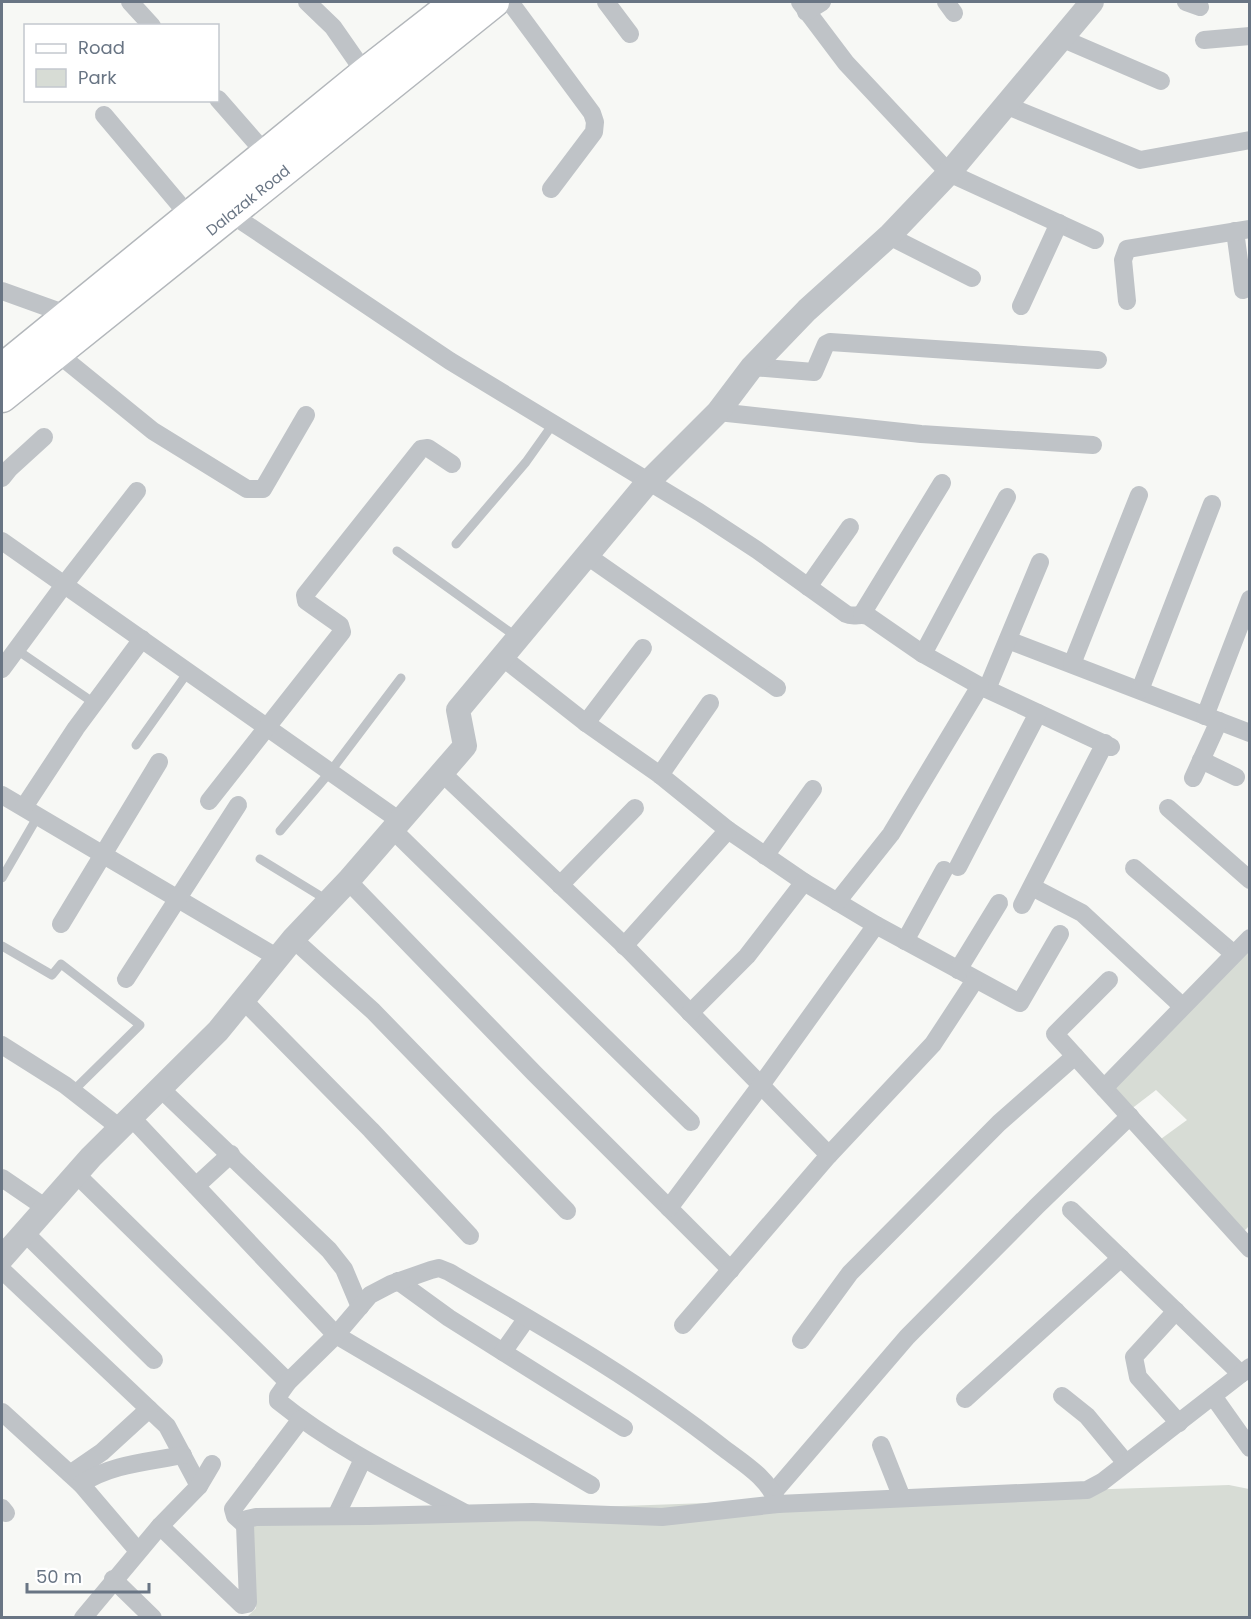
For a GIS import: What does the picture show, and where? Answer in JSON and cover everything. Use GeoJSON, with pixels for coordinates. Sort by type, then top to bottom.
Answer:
{"type":"FeatureCollection","features":[{"type":"Feature","properties":{"kind":"main road","name":"Dalazak Road"},"geometry":{"type":"LineString","coordinates":[[2,369],[365,73],[456,2]]}},
{"type":"Feature","properties":{"kind":"main road","name":"Dalazak Road"},"geometry":{"type":"LineString","coordinates":[[2,397],[494,2]]}},
{"type":"Feature","properties":{"kind":"street"},"geometry":{"type":"LineString","coordinates":[[130,2],[150,24]]}},
{"type":"Feature","properties":{"kind":"street"},"geometry":{"type":"LineString","coordinates":[[307,2],[333,27],[365,73]]}},
{"type":"Feature","properties":{"kind":"street"},"geometry":{"type":"LineString","coordinates":[[510,2],[592,113],[595,122],[594,132],[551,189]]}},
{"type":"Feature","properties":{"kind":"street"},"geometry":{"type":"LineString","coordinates":[[606,2],[630,34]]}},
{"type":"Feature","properties":{"kind":"street"},"geometry":{"type":"LineString","coordinates":[[822,2],[803,7],[846,63],[949,173],[1095,240]]}},
{"type":"Feature","properties":{"kind":"street"},"geometry":{"type":"LineString","coordinates":[[2,1258],[76,1174],[218,1031],[285,949],[348,881],[465,746],[458,710],[648,482],[718,412],[752,367],[807,310],[889,236],[949,173],[1092,2]]}},
{"type":"Feature","properties":{"kind":"street"},"geometry":{"type":"LineString","coordinates":[[1204,40],[1250,36]]}},
{"type":"Feature","properties":{"kind":"street"},"geometry":{"type":"LineString","coordinates":[[1061,38],[1161,81]]}},
{"type":"Feature","properties":{"kind":"street"},"geometry":{"type":"LineString","coordinates":[[219,100],[266,154]]}},
{"type":"Feature","properties":{"kind":"street"},"geometry":{"type":"LineString","coordinates":[[1005,105],[1140,160],[1250,140]]}},
{"type":"Feature","properties":{"kind":"street"},"geometry":{"type":"LineString","coordinates":[[104,115],[190,217]]}},
{"type":"Feature","properties":{"kind":"street"},"geometry":{"type":"LineString","coordinates":[[231,214],[450,361],[757,550],[846,614],[868,616],[923,654],[984,688],[1108,745],[1022,905]]}},
{"type":"Feature","properties":{"kind":"street"},"geometry":{"type":"LineString","coordinates":[[1021,306],[1059,224]]}},
{"type":"Feature","properties":{"kind":"street"},"geometry":{"type":"LineString","coordinates":[[1127,301],[1124,260],[1127,249],[1242,230],[1243,290]]}},
{"type":"Feature","properties":{"kind":"street"},"geometry":{"type":"LineString","coordinates":[[889,236],[972,278]]}},
{"type":"Feature","properties":{"kind":"street"},"geometry":{"type":"LineString","coordinates":[[2,291],[69,315]]}},
{"type":"Feature","properties":{"kind":"street"},"geometry":{"type":"LineString","coordinates":[[752,367],[814,372],[823,348],[830,342],[1098,360]]}},
{"type":"Feature","properties":{"kind":"street"},"geometry":{"type":"LineString","coordinates":[[57,353],[153,431],[247,489],[262,489],[306,415]]}},
{"type":"Feature","properties":{"kind":"street"},"geometry":{"type":"LineString","coordinates":[[718,412],[921,434],[1093,445]]}},
{"type":"Feature","properties":{"kind":"street"},"geometry":{"type":"LineString","coordinates":[[2,478],[44,437]]}},
{"type":"Feature","properties":{"kind":"street"},"geometry":{"type":"LineString","coordinates":[[209,801],[342,632],[340,625],[306,601],[305,595],[421,449],[428,448],[452,464]]}},
{"type":"Feature","properties":{"kind":"street"},"geometry":{"type":"LineString","coordinates":[[862,614],[942,483]]}},
{"type":"Feature","properties":{"kind":"street"},"geometry":{"type":"LineString","coordinates":[[2,669],[137,491]]}},
{"type":"Feature","properties":{"kind":"street"},"geometry":{"type":"LineString","coordinates":[[1071,663],[1139,495]]}},
{"type":"Feature","properties":{"kind":"street"},"geometry":{"type":"LineString","coordinates":[[923,654],[1007,497]]}},
{"type":"Feature","properties":{"kind":"street"},"geometry":{"type":"LineString","coordinates":[[1140,690],[1212,504]]}},
{"type":"Feature","properties":{"kind":"street"},"geometry":{"type":"LineString","coordinates":[[808,587],[850,527]]}},
{"type":"Feature","properties":{"kind":"street"},"geometry":{"type":"LineString","coordinates":[[2,541],[330,772],[397,825],[691,1122]]}},
{"type":"Feature","properties":{"kind":"street"},"geometry":{"type":"LineString","coordinates":[[586,555],[777,688]]}},
{"type":"Feature","properties":{"kind":"street"},"geometry":{"type":"LineString","coordinates":[[837,902],[891,834],[984,688],[1008,640],[1040,562]]}},
{"type":"Feature","properties":{"kind":"street"},"geometry":{"type":"LineString","coordinates":[[1193,778],[1201,760],[1248,608]]}},
{"type":"Feature","properties":{"kind":"street"},"geometry":{"type":"LineString","coordinates":[[31,812],[94,703],[142,639]]}},
{"type":"Feature","properties":{"kind":"street"},"geometry":{"type":"LineString","coordinates":[[1008,640],[1250,734]]}},
{"type":"Feature","properties":{"kind":"street"},"geometry":{"type":"LineString","coordinates":[[586,723],[643,648]]}},
{"type":"Feature","properties":{"kind":"street"},"geometry":{"type":"LineString","coordinates":[[502,657],[586,723],[660,775],[728,830],[765,856],[876,925],[1020,1003],[1060,934]]}},
{"type":"Feature","properties":{"kind":"street"},"geometry":{"type":"LineString","coordinates":[[660,775],[710,703]]}},
{"type":"Feature","properties":{"kind":"street"},"geometry":{"type":"LineString","coordinates":[[905,941],[951,868],[1038,713]]}},
{"type":"Feature","properties":{"kind":"street"},"geometry":{"type":"LineString","coordinates":[[1201,760],[1236,777]]}},
{"type":"Feature","properties":{"kind":"street"},"geometry":{"type":"LineString","coordinates":[[61,924],[159,762]]}},
{"type":"Feature","properties":{"kind":"street"},"geometry":{"type":"LineString","coordinates":[[441,772],[624,946],[829,1155]]}},
{"type":"Feature","properties":{"kind":"street"},"geometry":{"type":"LineString","coordinates":[[765,856],[813,789]]}},
{"type":"Feature","properties":{"kind":"street"},"geometry":{"type":"LineString","coordinates":[[2,795],[177,898],[285,949],[373,1011],[567,1211]]}},
{"type":"Feature","properties":{"kind":"street"},"geometry":{"type":"LineString","coordinates":[[126,979],[238,805]]}},
{"type":"Feature","properties":{"kind":"street"},"geometry":{"type":"LineString","coordinates":[[560,885],[635,808]]}},
{"type":"Feature","properties":{"kind":"street"},"geometry":{"type":"LineString","coordinates":[[1168,808],[1250,880]]}},
{"type":"Feature","properties":{"kind":"street"},"geometry":{"type":"LineString","coordinates":[[624,946],[728,830]]}},
{"type":"Feature","properties":{"kind":"street"},"geometry":{"type":"LineString","coordinates":[[1134,868],[1234,954]]}},
{"type":"Feature","properties":{"kind":"street"},"geometry":{"type":"LineString","coordinates":[[348,881],[526,1065],[731,1270]]}},
{"type":"Feature","properties":{"kind":"street"},"geometry":{"type":"LineString","coordinates":[[690,1013],[747,956],[804,882]]}},
{"type":"Feature","properties":{"kind":"street"},"geometry":{"type":"LineString","coordinates":[[1032,886],[1082,913],[1182,1006]]}},
{"type":"Feature","properties":{"kind":"street"},"geometry":{"type":"LineString","coordinates":[[958,970],[999,903]]}},
{"type":"Feature","properties":{"kind":"street"},"geometry":{"type":"LineString","coordinates":[[669,1208],[876,925]]}},
{"type":"Feature","properties":{"kind":"street"},"geometry":{"type":"LineString","coordinates":[[1104,1088],[1250,938]]}},
{"type":"Feature","properties":{"kind":"street"},"geometry":{"type":"LineString","coordinates":[[683,1325],[829,1155],[933,1044],[975,980]]}},
{"type":"Feature","properties":{"kind":"street"},"geometry":{"type":"LineString","coordinates":[[1109,980],[1055,1034],[1250,1249]]}},
{"type":"Feature","properties":{"kind":"street"},"geometry":{"type":"LineString","coordinates":[[243,1000],[371,1130],[470,1236]]}},
{"type":"Feature","properties":{"kind":"street"},"geometry":{"type":"LineString","coordinates":[[2,1045],[125,1123],[196,1186],[336,1335],[591,1485]]}},
{"type":"Feature","properties":{"kind":"street"},"geometry":{"type":"LineString","coordinates":[[801,1340],[850,1273],[999,1124],[1075,1056]]}},
{"type":"Feature","properties":{"kind":"street"},"geometry":{"type":"LineString","coordinates":[[160,1088],[329,1250],[344,1269],[360,1307]]}},
{"type":"Feature","properties":{"kind":"street"},"geometry":{"type":"LineString","coordinates":[[776,1498],[907,1337],[1130,1116]]}},
{"type":"Feature","properties":{"kind":"street"},"geometry":{"type":"LineString","coordinates":[[196,1186],[231,1154]]}},
{"type":"Feature","properties":{"kind":"street"},"geometry":{"type":"LineString","coordinates":[[76,1174],[288,1382]]}},
{"type":"Feature","properties":{"kind":"street"},"geometry":{"type":"LineString","coordinates":[[2,1178],[46,1208]]}},
{"type":"Feature","properties":{"kind":"street"},"geometry":{"type":"LineString","coordinates":[[160,1526],[242,1605],[248,1602],[245,1524],[247,1519],[256,1517],[533,1512],[662,1517],[776,1498],[902,1498],[1087,1490],[1102,1482],[1245,1370],[1176,1311],[1071,1210]]}},
{"type":"Feature","properties":{"kind":"street"},"geometry":{"type":"LineString","coordinates":[[24,1232],[154,1360]]}},
{"type":"Feature","properties":{"kind":"street"},"geometry":{"type":"LineString","coordinates":[[965,1399],[1121,1258]]}},
{"type":"Feature","properties":{"kind":"street"},"geometry":{"type":"LineString","coordinates":[[467,1514],[363,1459],[301,1419],[278,1401],[278,1396],[288,1382],[336,1335],[370,1295],[398,1281],[439,1268],[574,1344],[680,1414],[761,1478],[776,1498]]}},
{"type":"Feature","properties":{"kind":"street"},"geometry":{"type":"LineString","coordinates":[[2,1270],[167,1426],[199,1486]]}},
{"type":"Feature","properties":{"kind":"street"},"geometry":{"type":"LineString","coordinates":[[398,1281],[449,1318],[624,1428]]}},
{"type":"Feature","properties":{"kind":"street"},"geometry":{"type":"LineString","coordinates":[[1176,1311],[1134,1357],[1138,1377],[1179,1423]]}},
{"type":"Feature","properties":{"kind":"street"},"geometry":{"type":"LineString","coordinates":[[503,1352],[527,1318]]}},
{"type":"Feature","properties":{"kind":"street"},"geometry":{"type":"LineString","coordinates":[[1062,1396],[1087,1416],[1126,1463]]}},
{"type":"Feature","properties":{"kind":"street"},"geometry":{"type":"LineString","coordinates":[[1213,1396],[1250,1448]]}},
{"type":"Feature","properties":{"kind":"street"},"geometry":{"type":"LineString","coordinates":[[76,1479],[149,1409]]}},
{"type":"Feature","properties":{"kind":"street"},"geometry":{"type":"LineString","coordinates":[[2,1413],[76,1479],[138,1551]]}},
{"type":"Feature","properties":{"kind":"street"},"geometry":{"type":"LineString","coordinates":[[245,1524],[235,1516],[233,1509],[301,1419]]}},
{"type":"Feature","properties":{"kind":"street"},"geometry":{"type":"LineString","coordinates":[[881,1445],[902,1498]]}},
{"type":"Feature","properties":{"kind":"street"},"geometry":{"type":"LineString","coordinates":[[76,1479],[111,1469],[183,1455]]}},
{"type":"Feature","properties":{"kind":"street"},"geometry":{"type":"LineString","coordinates":[[336,1516],[363,1459]]}},
{"type":"Feature","properties":{"kind":"street"},"geometry":{"type":"LineString","coordinates":[[82,1617],[160,1526],[199,1486],[212,1464]]}},
{"type":"Feature","properties":{"kind":"street"},"geometry":{"type":"LineString","coordinates":[[113,1579],[153,1617]]}},
{"type":"Feature","properties":{"kind":"lane"},"geometry":{"type":"LineString","coordinates":[[456,544],[526,462],[553,424]]}},
{"type":"Feature","properties":{"kind":"lane"},"geometry":{"type":"LineString","coordinates":[[397,551],[518,638]]}},
{"type":"Feature","properties":{"kind":"lane"},"geometry":{"type":"LineString","coordinates":[[17,650],[94,703]]}},
{"type":"Feature","properties":{"kind":"lane"},"geometry":{"type":"LineString","coordinates":[[136,745],[188,672]]}},
{"type":"Feature","properties":{"kind":"lane"},"geometry":{"type":"LineString","coordinates":[[280,831],[330,772],[401,678]]}},
{"type":"Feature","properties":{"kind":"lane"},"geometry":{"type":"LineString","coordinates":[[2,878],[31,812]]}},
{"type":"Feature","properties":{"kind":"lane"},"geometry":{"type":"LineString","coordinates":[[260,859],[329,901]]}},
{"type":"Feature","properties":{"kind":"lane"},"geometry":{"type":"LineString","coordinates":[[2,946],[52,975],[61,964],[140,1025],[73,1091]]}},
{"type":"Feature","properties":{"kind":"green space"},"geometry":{"type":"Polygon","coordinates":[[[1249,937],[1249,1226],[1238,1237],[1154,1144],[1187,1120],[1156,1090],[1126,1113],[1105,1085],[1249,937]]]}},
{"type":"Feature","properties":{"kind":"green space"},"geometry":{"type":"Polygon","coordinates":[[[1229,1485],[1249,1489],[1249,1617],[247,1617],[256,1608],[247,1519],[1229,1485]]]}}]}
